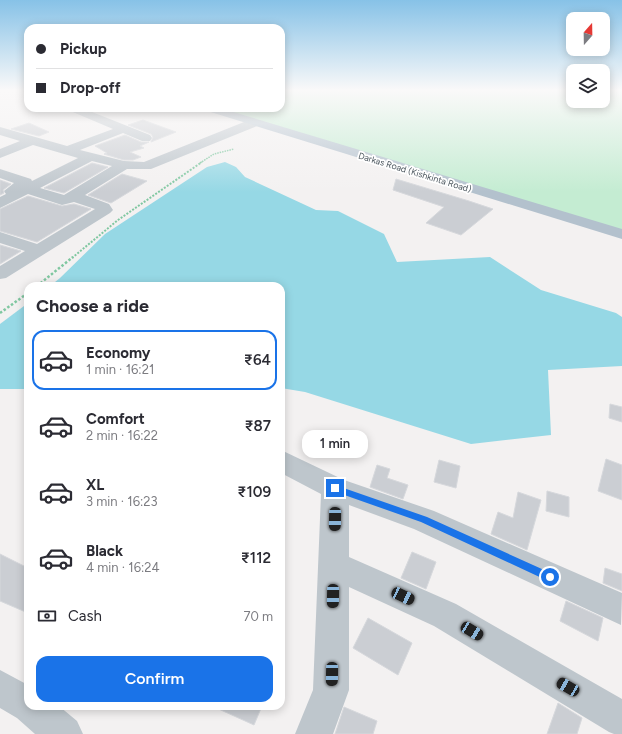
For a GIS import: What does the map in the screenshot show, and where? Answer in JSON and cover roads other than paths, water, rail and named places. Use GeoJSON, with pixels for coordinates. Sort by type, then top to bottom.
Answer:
{"type":"FeatureCollection","features":[{"type":"Feature","properties":{"kind":"main road","name":"Darkas Road (Kishkinta Road)"},"geometry":{"type":"LineString","coordinates":[[257,124],[622,234]]}},
{"type":"Feature","properties":{"kind":"street"},"geometry":{"type":"LineString","coordinates":[[111,124],[146,138]]}},
{"type":"Feature","properties":{"kind":"street"},"geometry":{"type":"LineString","coordinates":[[0,131],[90,157],[130,166],[146,166],[250,124]]}},
{"type":"Feature","properties":{"kind":"street"},"geometry":{"type":"LineString","coordinates":[[69,150],[123,129]]}},
{"type":"Feature","properties":{"kind":"street"},"geometry":{"type":"LineString","coordinates":[[0,140],[13,135]]}},
{"type":"Feature","properties":{"kind":"street"},"geometry":{"type":"LineString","coordinates":[[0,154],[33,140]]}},
{"type":"Feature","properties":{"kind":"street"},"geometry":{"type":"LineString","coordinates":[[3,198],[26,189],[90,157]]}},
{"type":"Feature","properties":{"kind":"street"},"geometry":{"type":"LineString","coordinates":[[26,189],[62,200],[80,196],[130,166]]}},
{"type":"Feature","properties":{"kind":"street"},"geometry":{"type":"LineString","coordinates":[[0,173],[26,182],[3,198]]}},
{"type":"Feature","properties":{"kind":"street"},"geometry":{"type":"LineString","coordinates":[[0,274],[105,210],[106,208],[80,196]]}},
{"type":"Feature","properties":{"kind":"street"},"geometry":{"type":"LineString","coordinates":[[0,237],[39,250]]}},
{"type":"Feature","properties":{"kind":"street"},"geometry":{"type":"LineString","coordinates":[[285,463],[335,488],[424,520],[621,609]]}},
{"type":"Feature","properties":{"kind":"street"},"geometry":{"type":"LineString","coordinates":[[314,734],[331,690],[335,488]]}},
{"type":"Feature","properties":{"kind":"street"},"geometry":{"type":"LineString","coordinates":[[334,565],[445,615],[622,720]]}},
{"type":"Feature","properties":{"kind":"street"},"geometry":{"type":"LineString","coordinates":[[0,688],[24,702]]}},
{"type":"Feature","properties":{"kind":"street"},"geometry":{"type":"LineString","coordinates":[[37,710],[64,734]]}},
{"type":"Feature","properties":{"kind":"water"},"geometry":{"type":"Polygon","coordinates":[[[225,162],[236,167],[245,177],[316,210],[338,211],[384,234],[397,262],[490,257],[541,290],[616,313],[622,317],[622,366],[548,370],[551,435],[471,444],[305,392],[285,389],[285,282],[55,282],[105,234],[207,167],[225,162]]]}},
{"type":"Feature","properties":{"kind":"water"},"geometry":{"type":"Polygon","coordinates":[[[24,306],[24,389],[0,389],[0,324],[24,306]]]}}]}
